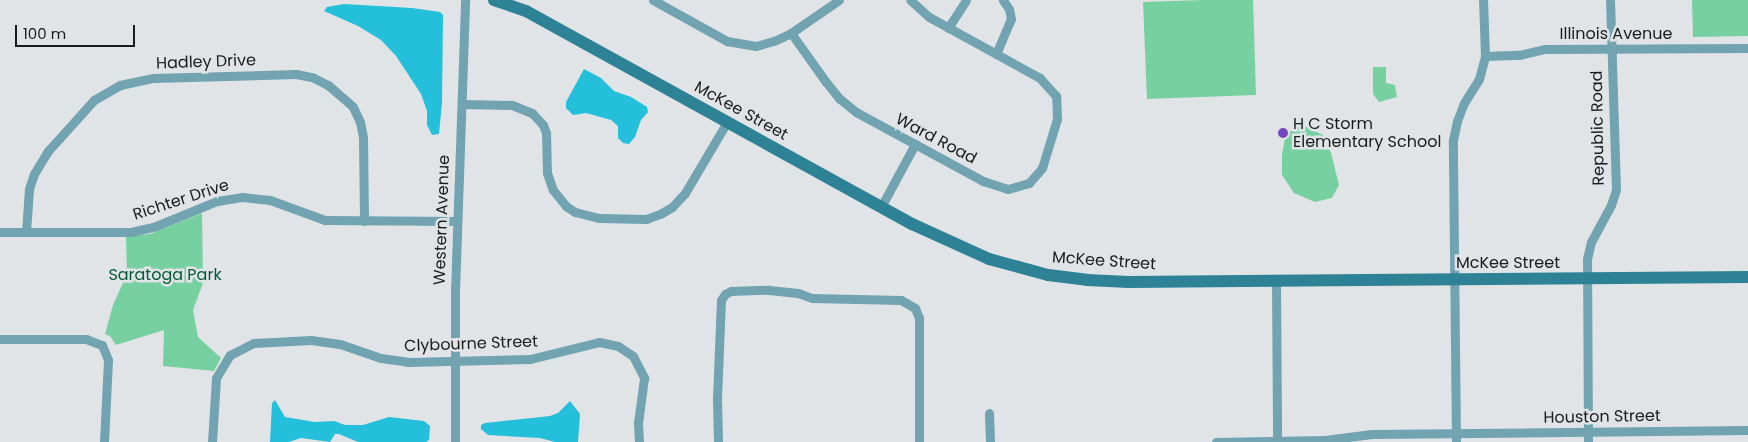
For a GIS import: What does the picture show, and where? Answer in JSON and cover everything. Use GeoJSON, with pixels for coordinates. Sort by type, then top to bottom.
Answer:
{"type":"FeatureCollection","features":[{"type":"Feature","properties":{"kind":"street","name":"Western Avenue"},"geometry":{"type":"LineString","coordinates":[[456,442],[457,221],[465,0]]}},
{"type":"Feature","properties":{"kind":"street","name":"McKee Street"},"geometry":{"type":"LineString","coordinates":[[494,0],[526,11],[919,228],[989,259],[1048,275],[1086,280],[1129,282],[1748,276]]}},
{"type":"Feature","properties":{"kind":"street"},"geometry":{"type":"LineString","coordinates":[[653,0],[727,41],[743,45],[765,44],[791,33],[839,0]]}},
{"type":"Feature","properties":{"kind":"street"},"geometry":{"type":"LineString","coordinates":[[910,0],[929,17],[996,54],[1011,19],[1009,9],[1003,0]]}},
{"type":"Feature","properties":{"kind":"street"},"geometry":{"type":"LineString","coordinates":[[948,28],[966,0]]}},
{"type":"Feature","properties":{"kind":"street"},"geometry":{"type":"LineString","coordinates":[[1456,438],[1453,140],[1457,121],[1464,103],[1479,79],[1485,56],[1483,0]]}},
{"type":"Feature","properties":{"kind":"street","name":"Republic Road"},"geometry":{"type":"LineString","coordinates":[[1588,442],[1586,278],[1591,242],[1611,205],[1616,190],[1610,0]]}},
{"type":"Feature","properties":{"kind":"street","name":"Ward Road"},"geometry":{"type":"LineString","coordinates":[[791,33],[826,82],[846,104],[983,181],[1008,189],[1018,188],[1029,183],[1039,174],[1058,114],[1056,96],[1047,84],[996,54]]}},
{"type":"Feature","properties":{"kind":"street","name":"Illinois Avenue"},"geometry":{"type":"LineString","coordinates":[[1485,56],[1512,55],[1545,49],[1748,48]]}},
{"type":"Feature","properties":{"kind":"street","name":"Hadley Drive"},"geometry":{"type":"LineString","coordinates":[[26,232],[29,190],[34,174],[48,152],[94,100],[120,85],[153,78],[296,74],[328,85],[353,107],[360,122],[363,137],[364,221]]}},
{"type":"Feature","properties":{"kind":"street"},"geometry":{"type":"LineString","coordinates":[[462,104],[512,105],[532,112],[543,125],[546,133],[547,173],[553,190],[566,206],[575,212],[599,218],[646,219],[672,207],[685,193],[727,122]]}},
{"type":"Feature","properties":{"kind":"street"},"geometry":{"type":"LineString","coordinates":[[881,207],[915,144]]}},
{"type":"Feature","properties":{"kind":"street","name":"Richter Drive"},"geometry":{"type":"LineString","coordinates":[[0,232],[144,230],[217,201],[242,197],[270,200],[325,220],[457,221]]}},
{"type":"Feature","properties":{"kind":"street"},"geometry":{"type":"LineString","coordinates":[[1276,281],[1277,440]]}},
{"type":"Feature","properties":{"kind":"street"},"geometry":{"type":"LineString","coordinates":[[718,442],[717,399],[721,300],[725,294],[731,291],[769,290],[798,292],[812,298],[901,300],[915,308],[918,318],[918,442]]}},
{"type":"Feature","properties":{"kind":"street"},"geometry":{"type":"LineString","coordinates":[[0,339],[86,339],[102,345],[106,352],[104,442]]}},
{"type":"Feature","properties":{"kind":"street","name":"Clybourne Street"},"geometry":{"type":"LineString","coordinates":[[212,442],[216,378],[230,356],[241,347],[254,343],[311,340],[340,344],[394,361],[455,362],[530,359],[599,342],[618,346],[626,350],[637,362],[644,378],[638,422],[639,442]]}},
{"type":"Feature","properties":{"kind":"street"},"geometry":{"type":"LineString","coordinates":[[989,413],[990,442]]}},
{"type":"Feature","properties":{"kind":"street","name":"Houston Street"},"geometry":{"type":"LineString","coordinates":[[1216,442],[1325,440],[1372,434],[1456,438],[1588,432],[1748,430]]}},
{"type":"Feature","properties":{"kind":"green space"},"geometry":{"type":"Polygon","coordinates":[[[1253,0],[1256,95],[1147,99],[1143,2],[1253,0]]]}},
{"type":"Feature","properties":{"kind":"green space"},"geometry":{"type":"Polygon","coordinates":[[[1692,0],[1748,0],[1748,36],[1693,37],[1692,0]]]}},
{"type":"Feature","properties":{"kind":"green space"},"geometry":{"type":"Polygon","coordinates":[[[1373,67],[1386,67],[1386,83],[1395,85],[1397,97],[1379,102],[1373,94],[1373,67]]]}},
{"type":"Feature","properties":{"kind":"green space"},"geometry":{"type":"Polygon","coordinates":[[[1302,125],[1323,135],[1331,153],[1339,185],[1332,198],[1315,202],[1294,193],[1282,175],[1282,154],[1286,134],[1302,125]]]}},
{"type":"Feature","properties":{"kind":"green space","name":"Saratoga Park"},"geometry":{"type":"Polygon","coordinates":[[[202,213],[203,283],[193,310],[198,337],[221,358],[214,371],[163,366],[164,330],[116,345],[110,336],[105,334],[113,305],[127,274],[126,237],[150,234],[202,213]]]}},
{"type":"Feature","properties":{"kind":"water"},"geometry":{"type":"Polygon","coordinates":[[[344,4],[412,8],[440,12],[443,15],[442,103],[439,134],[432,135],[427,125],[427,111],[421,94],[396,56],[381,40],[358,26],[324,11],[327,7],[344,4]]]}},
{"type":"Feature","properties":{"kind":"water"},"geometry":{"type":"Polygon","coordinates":[[[584,69],[601,78],[614,91],[631,97],[647,107],[648,112],[641,120],[635,137],[629,144],[623,143],[618,138],[618,126],[611,120],[586,113],[573,115],[566,108],[566,102],[584,69]]]}},
{"type":"Feature","properties":{"kind":"water"},"geometry":{"type":"Polygon","coordinates":[[[275,400],[285,417],[315,422],[334,421],[345,425],[363,425],[389,417],[424,421],[430,426],[429,440],[426,442],[358,442],[335,434],[330,442],[301,438],[289,442],[270,442],[272,403],[275,400]]]}},
{"type":"Feature","properties":{"kind":"water"},"geometry":{"type":"Polygon","coordinates":[[[570,401],[580,414],[578,442],[555,442],[540,438],[488,435],[481,429],[481,425],[485,423],[550,416],[558,413],[570,401]]]}},
{"type":"Feature","properties":{"kind":"place","name":"H C Storm Elementary School"},"geometry":{"type":"Point","coordinates":[1283,133]}}]}
